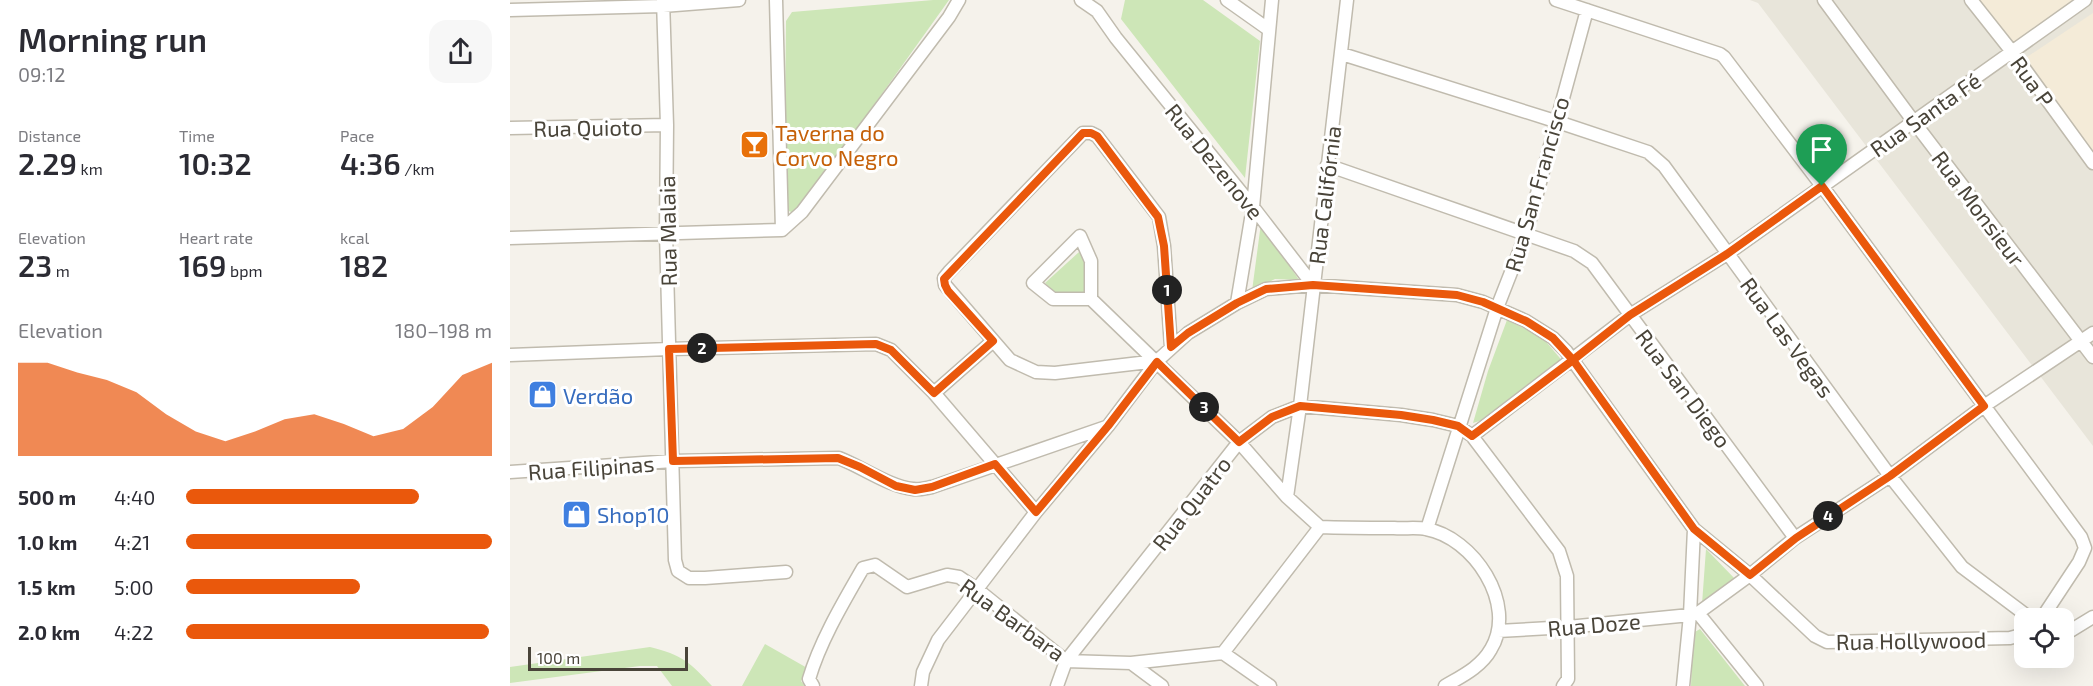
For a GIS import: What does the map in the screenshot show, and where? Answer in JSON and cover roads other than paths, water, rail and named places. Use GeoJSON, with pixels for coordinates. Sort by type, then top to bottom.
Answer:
{"type":"FeatureCollection","features":[{"type":"Feature","properties":{"kind":"street"},"geometry":{"type":"LineString","coordinates":[[510,10],[546,5],[739,0]]}},
{"type":"Feature","properties":{"kind":"street"},"geometry":{"type":"LineString","coordinates":[[776,0],[782,230]]}},
{"type":"Feature","properties":{"kind":"street"},"geometry":{"type":"LineString","coordinates":[[510,238],[782,230],[802,212],[949,18],[959,0]]}},
{"type":"Feature","properties":{"kind":"street"},"geometry":{"type":"LineString","coordinates":[[1081,0],[1099,6]]}},
{"type":"Feature","properties":{"kind":"street"},"geometry":{"type":"LineString","coordinates":[[1227,0],[1268,29]]}},
{"type":"Feature","properties":{"kind":"street"},"geometry":{"type":"LineString","coordinates":[[1237,303],[1253,207],[1272,0]]}},
{"type":"Feature","properties":{"kind":"street","name":"Rua Califórnia"},"geometry":{"type":"LineString","coordinates":[[1287,497],[1300,406],[1347,0]]}},
{"type":"Feature","properties":{"kind":"street"},"geometry":{"type":"LineString","coordinates":[[1556,0],[1720,54],[1822,186],[2089,546],[2049,608]]}},
{"type":"Feature","properties":{"kind":"street","name":"Rua Monsieur"},"geometry":{"type":"LineString","coordinates":[[1824,0],[2093,357]]}},
{"type":"Feature","properties":{"kind":"street","name":"Rua P"},"geometry":{"type":"LineString","coordinates":[[1971,0],[2013,53],[2093,163]]}},
{"type":"Feature","properties":{"kind":"street","name":"Rua Santa Fé"},"geometry":{"type":"LineString","coordinates":[[1472,436],[1630,315],[1727,254],[2085,0]]}},
{"type":"Feature","properties":{"kind":"street","name":"Rua Malaia"},"geometry":{"type":"LineString","coordinates":[[663,3],[667,125],[666,233],[675,560],[678,572],[689,578],[786,572]]}},
{"type":"Feature","properties":{"kind":"street","name":"Rua Dezenove"},"geometry":{"type":"LineString","coordinates":[[1099,6],[1116,38],[1313,285]]}},
{"type":"Feature","properties":{"kind":"street","name":"Rua San Francisco"},"geometry":{"type":"LineString","coordinates":[[1427,529],[1497,308],[1526,234],[1587,10]]}},
{"type":"Feature","properties":{"kind":"street","name":"Rua Las Vegas"},"geometry":{"type":"LineString","coordinates":[[1342,54],[1648,152],[1664,166],[1890,476],[1962,567],[2017,608]]}},
{"type":"Feature","properties":{"kind":"street","name":"Rua Quioto"},"geometry":{"type":"LineString","coordinates":[[510,128],[667,125]]}},
{"type":"Feature","properties":{"kind":"street"},"geometry":{"type":"LineString","coordinates":[[1157,362],[1055,373],[1036,372],[1010,360],[945,285],[944,279],[949,272],[1083,133],[1097,136],[1158,217],[1164,246],[1171,347]]}},
{"type":"Feature","properties":{"kind":"street","name":"Rua San Diego"},"geometry":{"type":"LineString","coordinates":[[1327,165],[1574,251],[1592,263],[1796,538]]}},
{"type":"Feature","properties":{"kind":"street"},"geometry":{"type":"LineString","coordinates":[[1091,299],[1091,261],[1080,236],[1033,283],[1053,299],[1091,299],[1239,442],[1287,497],[1320,527],[1427,529],[1461,544],[1483,568],[1493,590],[1498,610],[1498,631],[1491,650],[1474,669],[1445,686]]}},
{"type":"Feature","properties":{"kind":"street","name":"Rua Hollywood"},"geometry":{"type":"LineString","coordinates":[[921,686],[923,672],[938,640],[1036,512],[1171,347],[1188,333],[1237,303],[1266,289],[1313,285],[1457,295],[1497,308],[1526,321],[1553,338],[1573,360],[1694,529],[1750,575],[1815,636],[1827,642],[2014,637]]}},
{"type":"Feature","properties":{"kind":"street"},"geometry":{"type":"LineString","coordinates":[[1694,614],[1750,575],[1796,538],[1890,476],[1984,406],[2093,333]]}},
{"type":"Feature","properties":{"kind":"street"},"geometry":{"type":"LineString","coordinates":[[934,393],[993,341]]}},
{"type":"Feature","properties":{"kind":"street"},"geometry":{"type":"LineString","coordinates":[[510,355],[876,344],[891,350],[934,393],[1036,512]]}},
{"type":"Feature","properties":{"kind":"street","name":"Rua Quatro"},"geometry":{"type":"LineString","coordinates":[[1066,661],[1239,442],[1272,417],[1300,406],[1401,415],[1458,426]]}},
{"type":"Feature","properties":{"kind":"street","name":"Rua Filipinas"},"geometry":{"type":"LineString","coordinates":[[510,472],[673,461],[838,458],[896,486],[915,490],[932,487],[1108,426]]}},
{"type":"Feature","properties":{"kind":"street"},"geometry":{"type":"LineString","coordinates":[[1458,426],[1472,436],[1559,551],[1567,576],[1568,679],[1563,686]]}},
{"type":"Feature","properties":{"kind":"street"},"geometry":{"type":"LineString","coordinates":[[1270,686],[1223,653],[1320,527]]}},
{"type":"Feature","properties":{"kind":"street"},"geometry":{"type":"LineString","coordinates":[[1683,686],[1694,614],[1694,529]]}},
{"type":"Feature","properties":{"kind":"street","name":"Rua Barbara"},"geometry":{"type":"LineString","coordinates":[[811,682],[814,663],[863,568],[876,566],[907,587],[947,575],[959,578],[978,590],[1066,661],[1131,663],[1223,653]]}},
{"type":"Feature","properties":{"kind":"street"},"geometry":{"type":"LineString","coordinates":[[1694,614],[1757,686]]}},
{"type":"Feature","properties":{"kind":"street","name":"Rua Doze"},"geometry":{"type":"LineString","coordinates":[[1498,631],[1568,627],[1694,614]]}},
{"type":"Feature","properties":{"kind":"street"},"geometry":{"type":"LineString","coordinates":[[2074,629],[2093,617]]}},
{"type":"Feature","properties":{"kind":"street"},"geometry":{"type":"LineString","coordinates":[[1058,686],[1066,661]]}},
{"type":"Feature","properties":{"kind":"street"},"geometry":{"type":"LineString","coordinates":[[1131,663],[1162,686]]}},
{"type":"Feature","properties":{"kind":"place","name":"Taverna do Corvo Negro"},"geometry":{"type":"Point","coordinates":[754,145]}},
{"type":"Feature","properties":{"kind":"place","name":"Verdão"},"geometry":{"type":"Point","coordinates":[542,395]}},
{"type":"Feature","properties":{"kind":"place","name":"Shop10"},"geometry":{"type":"Point","coordinates":[576,514]}}]}
